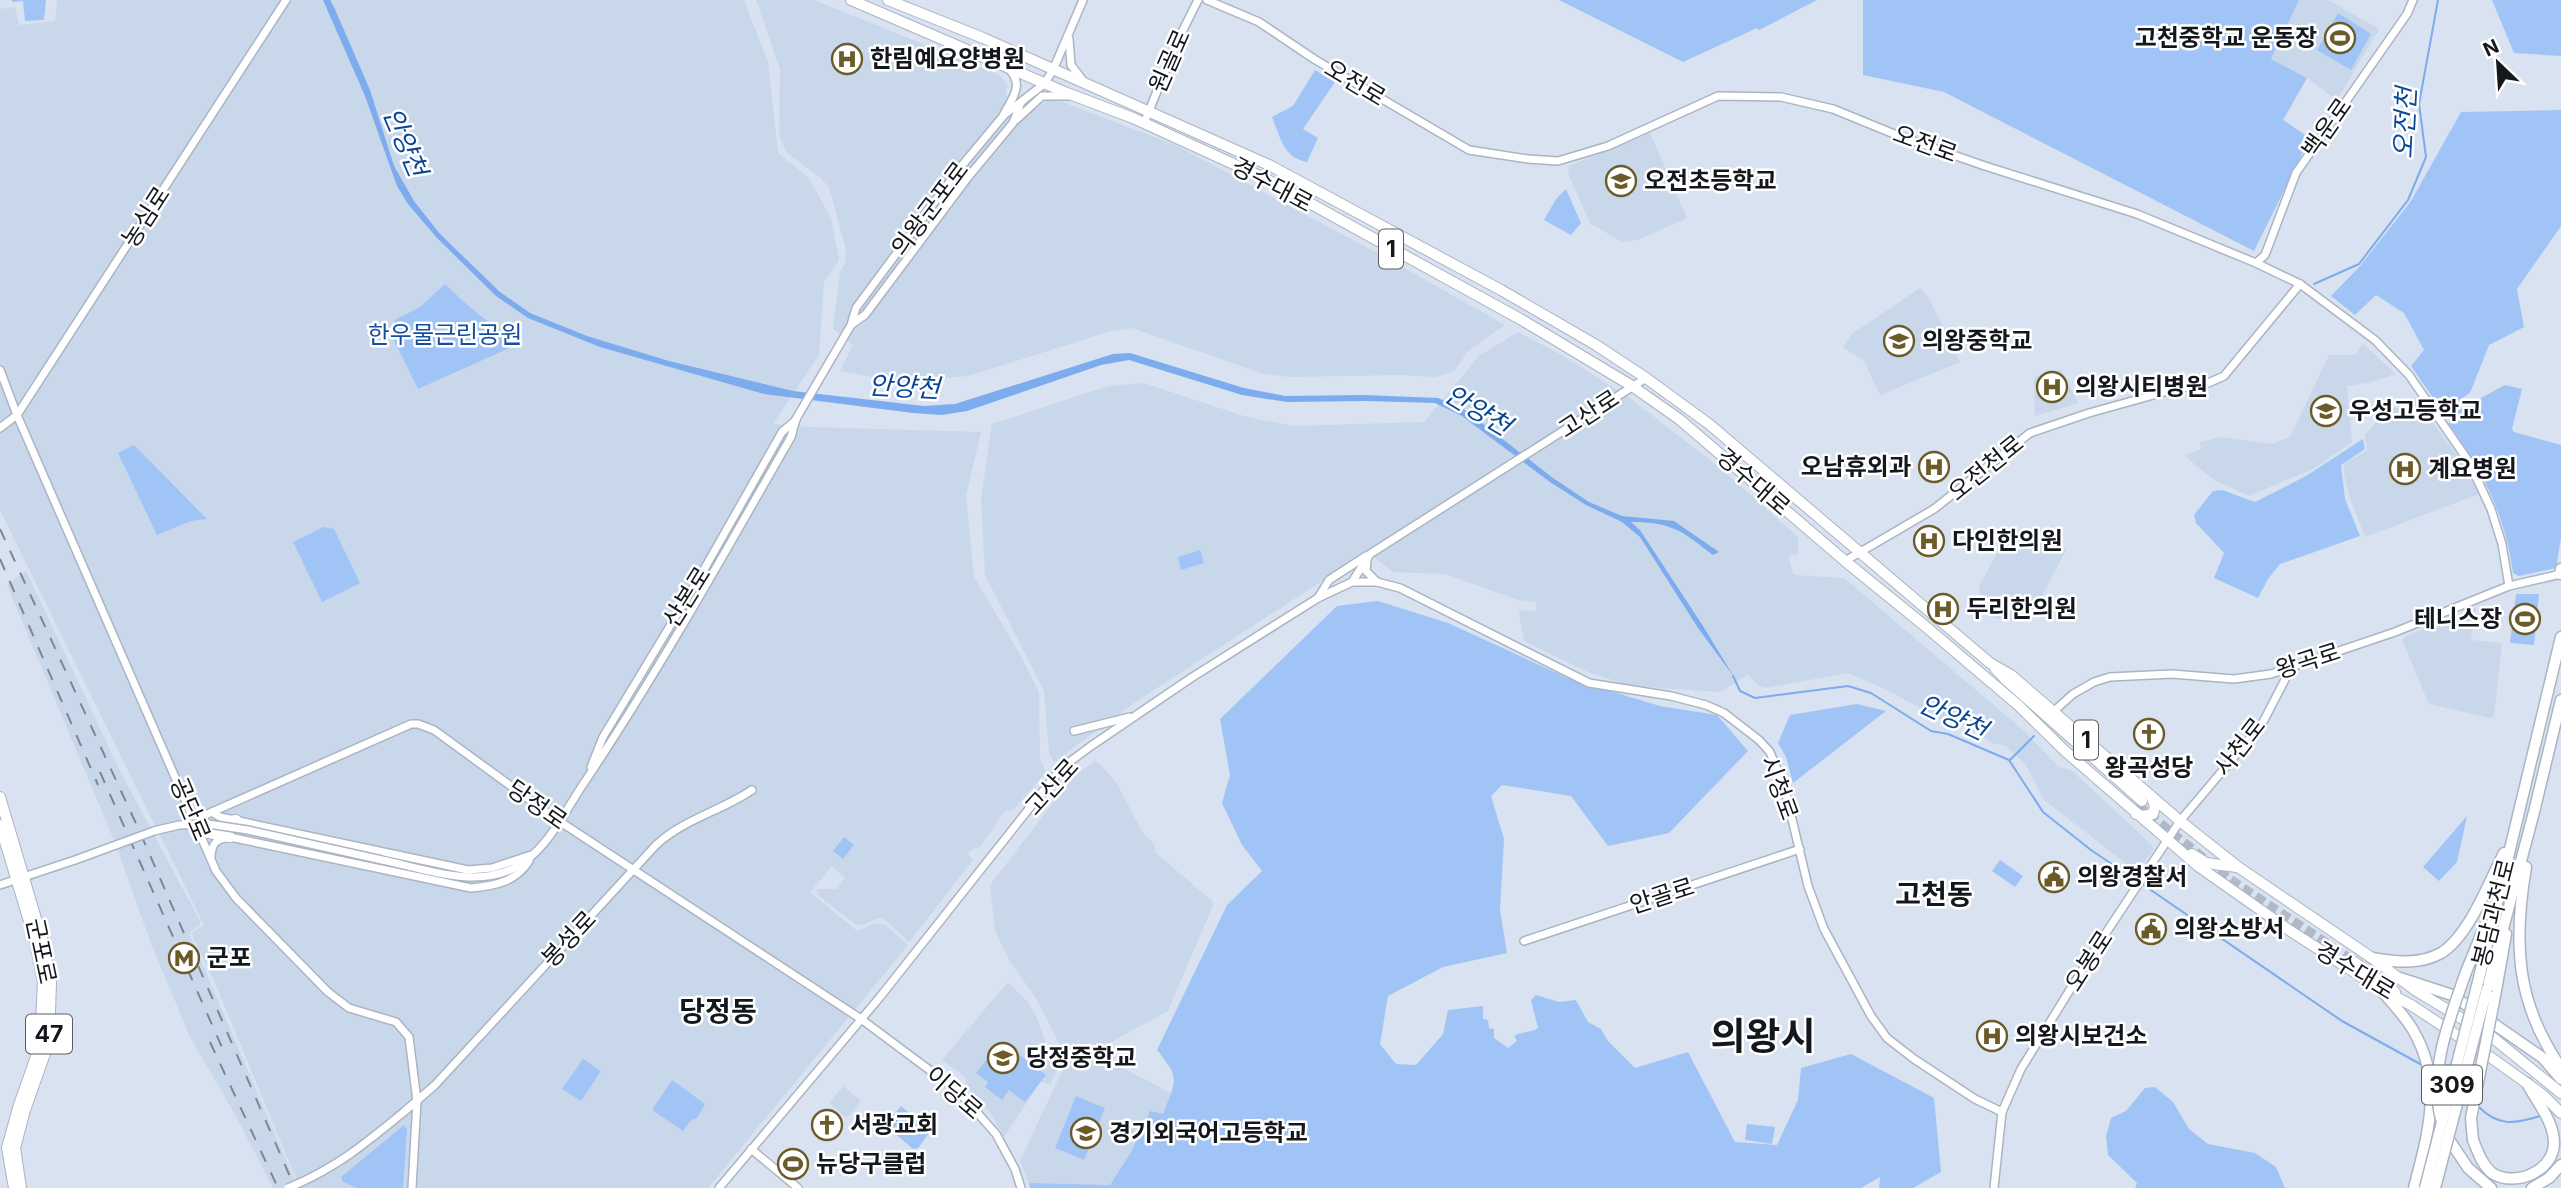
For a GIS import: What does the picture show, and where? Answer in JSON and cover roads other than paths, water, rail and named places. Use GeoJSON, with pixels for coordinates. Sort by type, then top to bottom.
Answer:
{"type":"FeatureCollection","features":[{"type":"Feature","properties":{"kind":"highway","name":"봉담과천로"},"geometry":{"type":"LineString","coordinates":[[2425,1188],[2561,637]]}},
{"type":"Feature","properties":{"kind":"highway","name":"봉담과천로"},"geometry":{"type":"LineString","coordinates":[[2435,1188],[2506,948],[2508,910],[2535,812],[2561,700]]}},
{"type":"Feature","properties":{"kind":"highway"},"geometry":{"type":"LineString","coordinates":[[2535,812],[2520,902],[2518,940],[2529,1009],[2559,1073]]}},
{"type":"Feature","properties":{"kind":"highway"},"geometry":{"type":"LineString","coordinates":[[2372,958],[2410,962],[2441,953],[2469,921],[2513,835]]}},
{"type":"Feature","properties":{"kind":"highway"},"geometry":{"type":"LineString","coordinates":[[2491,1188],[2468,1168],[2444,1133],[2439,1113],[2440,1063],[2450,1018],[2499,890]]}},
{"type":"Feature","properties":{"kind":"highway"},"geometry":{"type":"LineString","coordinates":[[2400,978],[2452,995],[2543,1058],[2559,1073]]}},
{"type":"Feature","properties":{"kind":"highway"},"geometry":{"type":"LineString","coordinates":[[2379,988],[2413,1029],[2422,1048],[2431,1081],[2432,1099],[2425,1146],[2414,1188]]}},
{"type":"Feature","properties":{"kind":"highway"},"geometry":{"type":"LineString","coordinates":[[2491,993],[2471,1118],[2473,1140],[2481,1159],[2492,1173],[2504,1179],[2525,1178],[2542,1169],[2550,1159],[2554,1143],[2547,1118],[2527,1083]]}},
{"type":"Feature","properties":{"kind":"highway"},"geometry":{"type":"LineString","coordinates":[[2532,1188],[2549,1178],[2561,1165]]}},
{"type":"Feature","properties":{"kind":"main road","name":"경수대로"},"geometry":{"type":"LineString","coordinates":[[850,0],[1144,123],[1264,178],[1522,320],[1633,386],[1679,419],[2018,705],[2037,726],[2142,804],[2180,821],[2238,867],[2415,990],[2492,1037],[2561,1093]]}},
{"type":"Feature","properties":{"kind":"main road","name":"경수대로"},"geometry":{"type":"LineString","coordinates":[[888,0],[901,2],[1269,165],[1501,290],[1596,345],[1646,378],[1728,440],[1990,663],[2011,675],[2054,711],[2142,804],[2169,842],[2189,859],[2289,930],[2379,988],[2411,1005],[2527,1083],[2561,1113]]}},
{"type":"Feature","properties":{"kind":"main road","name":"1"},"geometry":{"type":"LineString","coordinates":[[1990,663],[2142,804]]}},
{"type":"Feature","properties":{"kind":"main road","name":"군포로"},"geometry":{"type":"LineString","coordinates":[[0,796],[43,982],[40,1045],[18,1108],[8,1148],[14,1188]]}},
{"type":"Feature","properties":{"kind":"main road"},"geometry":{"type":"LineString","coordinates":[[230,837],[226,834],[225,825],[236,820]]}},
{"type":"Feature","properties":{"kind":"main road","name":"군포로"},"geometry":{"type":"LineString","coordinates":[[0,825],[42,939],[51,982],[46,1052],[25,1110],[15,1148],[21,1188]]}},
{"type":"Feature","properties":{"kind":"main road"},"geometry":{"type":"LineString","coordinates":[[199,831],[230,837]]}},
{"type":"Feature","properties":{"kind":"main road"},"geometry":{"type":"LineString","coordinates":[[2189,859],[2186,854],[2189,853],[2206,863],[2238,867]]}},
{"type":"Feature","properties":{"kind":"main road","name":"1"},"geometry":{"type":"LineString","coordinates":[[2411,1005],[2354,958],[2415,990]]}},
{"type":"Feature","properties":{"kind":"street","name":"농심로"},"geometry":{"type":"LineString","coordinates":[[0,428],[17,415],[286,0]]}},
{"type":"Feature","properties":{"kind":"street","name":"의왕군포로"},"geometry":{"type":"LineString","coordinates":[[820,379],[851,325],[856,308],[959,169],[1004,115],[1044,83],[1053,70],[1083,0]]}},
{"type":"Feature","properties":{"kind":"street","name":"원골로"},"geometry":{"type":"LineString","coordinates":[[1144,123],[1198,0]]}},
{"type":"Feature","properties":{"kind":"street","name":"오전로"},"geometry":{"type":"LineString","coordinates":[[1207,0],[1259,22],[1314,59],[1469,150],[1558,161],[1608,146],[1718,96],[1781,97],[1833,109],[1899,136],[1985,166],[2135,213],[2256,264],[2300,284],[2375,340],[2409,375],[2462,452],[2491,509],[2502,544],[2509,586]]}},
{"type":"Feature","properties":{"kind":"street","name":"백운로"},"geometry":{"type":"LineString","coordinates":[[2256,264],[2265,255],[2296,173],[2407,14],[2413,0]]}},
{"type":"Feature","properties":{"kind":"street"},"geometry":{"type":"LineString","coordinates":[[1069,34],[1071,65],[1086,85]]}},
{"type":"Feature","properties":{"kind":"street"},"geometry":{"type":"LineString","coordinates":[[1004,115],[1018,87],[1013,74],[1006,66]]}},
{"type":"Feature","properties":{"kind":"street"},"geometry":{"type":"LineString","coordinates":[[1013,123],[1042,96],[1080,98]]}},
{"type":"Feature","properties":{"kind":"street","name":"의왕군포로"},"geometry":{"type":"LineString","coordinates":[[851,325],[864,315],[969,176],[1013,123],[1021,103]]}},
{"type":"Feature","properties":{"kind":"street","name":"오전천로"},"geometry":{"type":"LineString","coordinates":[[1845,561],[1934,509],[2030,433],[2175,389],[2206,384],[2224,376],[2300,284]]}},
{"type":"Feature","properties":{"kind":"street","name":"공단로"},"geometry":{"type":"LineString","coordinates":[[0,370],[17,415],[216,871],[236,898],[328,992],[349,1008],[396,1022],[409,1037],[417,1101],[412,1188]]}},
{"type":"Feature","properties":{"kind":"street","name":"고산로"},"geometry":{"type":"LineString","coordinates":[[1370,554],[1646,378]]}},
{"type":"Feature","properties":{"kind":"street","name":"산본로"},"geometry":{"type":"LineString","coordinates":[[20,879],[153,831],[179,825],[208,824],[248,830],[472,878],[513,869],[533,854],[559,821],[585,780],[603,737],[702,573],[782,432],[797,417],[820,379]]}},
{"type":"Feature","properties":{"kind":"street"},"geometry":{"type":"LineString","coordinates":[[1352,582],[1370,554]]}},
{"type":"Feature","properties":{"kind":"street"},"geometry":{"type":"LineString","coordinates":[[1370,554],[1365,566],[1369,575],[1377,582]]}},
{"type":"Feature","properties":{"kind":"street"},"geometry":{"type":"LineString","coordinates":[[1318,598],[1329,580],[1370,554]]}},
{"type":"Feature","properties":{"kind":"street","name":"왕곡로"},"geometry":{"type":"LineString","coordinates":[[2054,711],[2073,694],[2094,682],[2110,677],[2172,674],[2234,679],[2271,674],[2395,632],[2509,586],[2561,572]]}},
{"type":"Feature","properties":{"kind":"street","name":"고산로"},"geometry":{"type":"LineString","coordinates":[[719,1188],[861,1019],[1054,778],[1069,763],[1135,716],[1318,598],[1352,582]]}},
{"type":"Feature","properties":{"kind":"street","name":"시청로"},"geometry":{"type":"LineString","coordinates":[[1352,582],[1377,582],[1400,588],[1589,683],[1622,690],[1671,695],[1706,705],[1724,713],[1759,740],[1770,752],[1785,790],[1808,886],[1824,929],[1871,1016],[1887,1038],[1951,1084],[2002,1112]]}},
{"type":"Feature","properties":{"kind":"street","name":"사천로"},"geometry":{"type":"LineString","coordinates":[[2180,821],[2262,724],[2291,668]]}},
{"type":"Feature","properties":{"kind":"street"},"geometry":{"type":"LineString","coordinates":[[1074,731],[1135,716]]}},
{"type":"Feature","properties":{"kind":"street","name":"당정로"},"geometry":{"type":"LineString","coordinates":[[194,820],[411,724],[418,724],[434,730],[559,821],[861,1019]]}},
{"type":"Feature","properties":{"kind":"street","name":"봉성로"},"geometry":{"type":"LineString","coordinates":[[288,1188],[316,1176],[346,1158],[417,1101],[468,1051],[667,835],[752,790]]}},
{"type":"Feature","properties":{"kind":"street"},"geometry":{"type":"LineString","coordinates":[[212,812],[220,817],[468,870],[492,868],[533,854]]}},
{"type":"Feature","properties":{"kind":"street"},"geometry":{"type":"LineString","coordinates":[[2169,842],[2180,821]]}},
{"type":"Feature","properties":{"kind":"street"},"geometry":{"type":"LineString","coordinates":[[211,858],[218,839],[230,837],[471,888],[510,880],[524,869],[533,854]]}},
{"type":"Feature","properties":{"kind":"street","name":"오봉로"},"geometry":{"type":"LineString","coordinates":[[1994,1188],[2002,1112],[2021,1069],[2169,842]]}},
{"type":"Feature","properties":{"kind":"street","name":"안골로"},"geometry":{"type":"LineString","coordinates":[[1524,941],[1800,849]]}},
{"type":"Feature","properties":{"kind":"street"},"geometry":{"type":"LineString","coordinates":[[0,885],[20,879]]}},
{"type":"Feature","properties":{"kind":"street","name":"이당로"},"geometry":{"type":"LineString","coordinates":[[861,1019],[970,1103],[996,1134],[1015,1169],[1021,1188]]}},
{"type":"Feature","properties":{"kind":"street"},"geometry":{"type":"LineString","coordinates":[[751,1149],[798,1188]]}},
{"type":"Feature","properties":{"kind":"waterway","name":"오전천"},"geometry":{"type":"LineString","coordinates":[[2314,284],[2359,264],[2408,200],[2426,157],[2419,104],[2438,0]]}},
{"type":"Feature","properties":{"kind":"waterway","name":"안양천"},"geometry":{"type":"LineString","coordinates":[[1733,676],[1740,691],[1755,698],[1848,686],[1871,693],[1931,731],[1948,734],[2009,760],[2043,812],[2091,850],[2137,881]]}},
{"type":"Feature","properties":{"kind":"waterway"},"geometry":{"type":"LineString","coordinates":[[2010,760],[2034,736]]}},
{"type":"Feature","properties":{"kind":"waterway","name":"안양천"},"geometry":{"type":"LineString","coordinates":[[2142,884],[2342,1021],[2422,1065]]}},
{"type":"Feature","properties":{"kind":"waterway","name":"안양천"},"geometry":{"type":"LineString","coordinates":[[2478,1106],[2500,1121],[2514,1122],[2540,1116]]}},
{"type":"Feature","properties":{"kind":"tunnel"},"geometry":{"type":"LineString","coordinates":[[2137,805],[2230,880],[2353,961]]}},
{"type":"Feature","properties":{"kind":"railway"},"geometry":{"type":"LineString","coordinates":[[0,529],[139,830],[295,1188]]}},
{"type":"Feature","properties":{"kind":"railway"},"geometry":{"type":"LineString","coordinates":[[0,559],[98,785]]}},
{"type":"Feature","properties":{"kind":"railway"},"geometry":{"type":"LineString","coordinates":[[100,772],[225,1054]]}},
{"type":"Feature","properties":{"kind":"railway"},"geometry":{"type":"LineString","coordinates":[[210,1042],[278,1188]]}},
{"type":"Feature","properties":{"kind":"place","name":"고천중학교 운동장"},"geometry":{"type":"Point","coordinates":[2340,38]}},
{"type":"Feature","properties":{"kind":"place","name":"한림예요양병원"},"geometry":{"type":"Point","coordinates":[847,59]}},
{"type":"Feature","properties":{"kind":"place","name":"오전초등학교"},"geometry":{"type":"Point","coordinates":[1621,181]}},
{"type":"Feature","properties":{"kind":"place","name":"의왕중학교"},"geometry":{"type":"Point","coordinates":[1899,341]}},
{"type":"Feature","properties":{"kind":"place","name":"의왕시티병원"},"geometry":{"type":"Point","coordinates":[2052,387]}},
{"type":"Feature","properties":{"kind":"place","name":"우성고등학교"},"geometry":{"type":"Point","coordinates":[2326,411]}},
{"type":"Feature","properties":{"kind":"place","name":"오남휴외과"},"geometry":{"type":"Point","coordinates":[1934,467]}},
{"type":"Feature","properties":{"kind":"place","name":"계요병원"},"geometry":{"type":"Point","coordinates":[2405,469]}},
{"type":"Feature","properties":{"kind":"place","name":"다인한의원"},"geometry":{"type":"Point","coordinates":[1929,541]}},
{"type":"Feature","properties":{"kind":"place","name":"두리한의원"},"geometry":{"type":"Point","coordinates":[1943,609]}},
{"type":"Feature","properties":{"kind":"place","name":"테니스장"},"geometry":{"type":"Point","coordinates":[2525,619]}},
{"type":"Feature","properties":{"kind":"place","name":"왕곡성당"},"geometry":{"type":"Point","coordinates":[2149,734]}},
{"type":"Feature","properties":{"kind":"place","name":"의왕경찰서"},"geometry":{"type":"Point","coordinates":[2054,877]}},
{"type":"Feature","properties":{"kind":"place","name":"의왕소방서"},"geometry":{"type":"Point","coordinates":[2151,929]}},
{"type":"Feature","properties":{"kind":"place","name":"군포"},"geometry":{"type":"Point","coordinates":[184,958]}},
{"type":"Feature","properties":{"kind":"place","name":"의왕시보건소"},"geometry":{"type":"Point","coordinates":[1992,1036]}},
{"type":"Feature","properties":{"kind":"place","name":"당정중학교"},"geometry":{"type":"Point","coordinates":[1003,1058]}},
{"type":"Feature","properties":{"kind":"place","name":"서광교회"},"geometry":{"type":"Point","coordinates":[827,1125]}},
{"type":"Feature","properties":{"kind":"place","name":"경기외국어고등학교"},"geometry":{"type":"Point","coordinates":[1086,1133]}},
{"type":"Feature","properties":{"kind":"place","name":"뉴당구클럽"},"geometry":{"type":"Point","coordinates":[793,1164]}},
{"type":"Feature","properties":{"kind":"district","name":"고천동"},"geometry":{"type":"Point","coordinates":[1934,894]}},
{"type":"Feature","properties":{"kind":"district","name":"당정동"},"geometry":{"type":"Point","coordinates":[718,1011]}},
{"type":"Feature","properties":{"kind":"district","name":"의왕시"},"geometry":{"type":"Point","coordinates":[1763,1037]}},
{"type":"Feature","properties":{"kind":"park label","name":"한우물근린공원"},"geometry":{"type":"Point","coordinates":[445,335]}}]}
